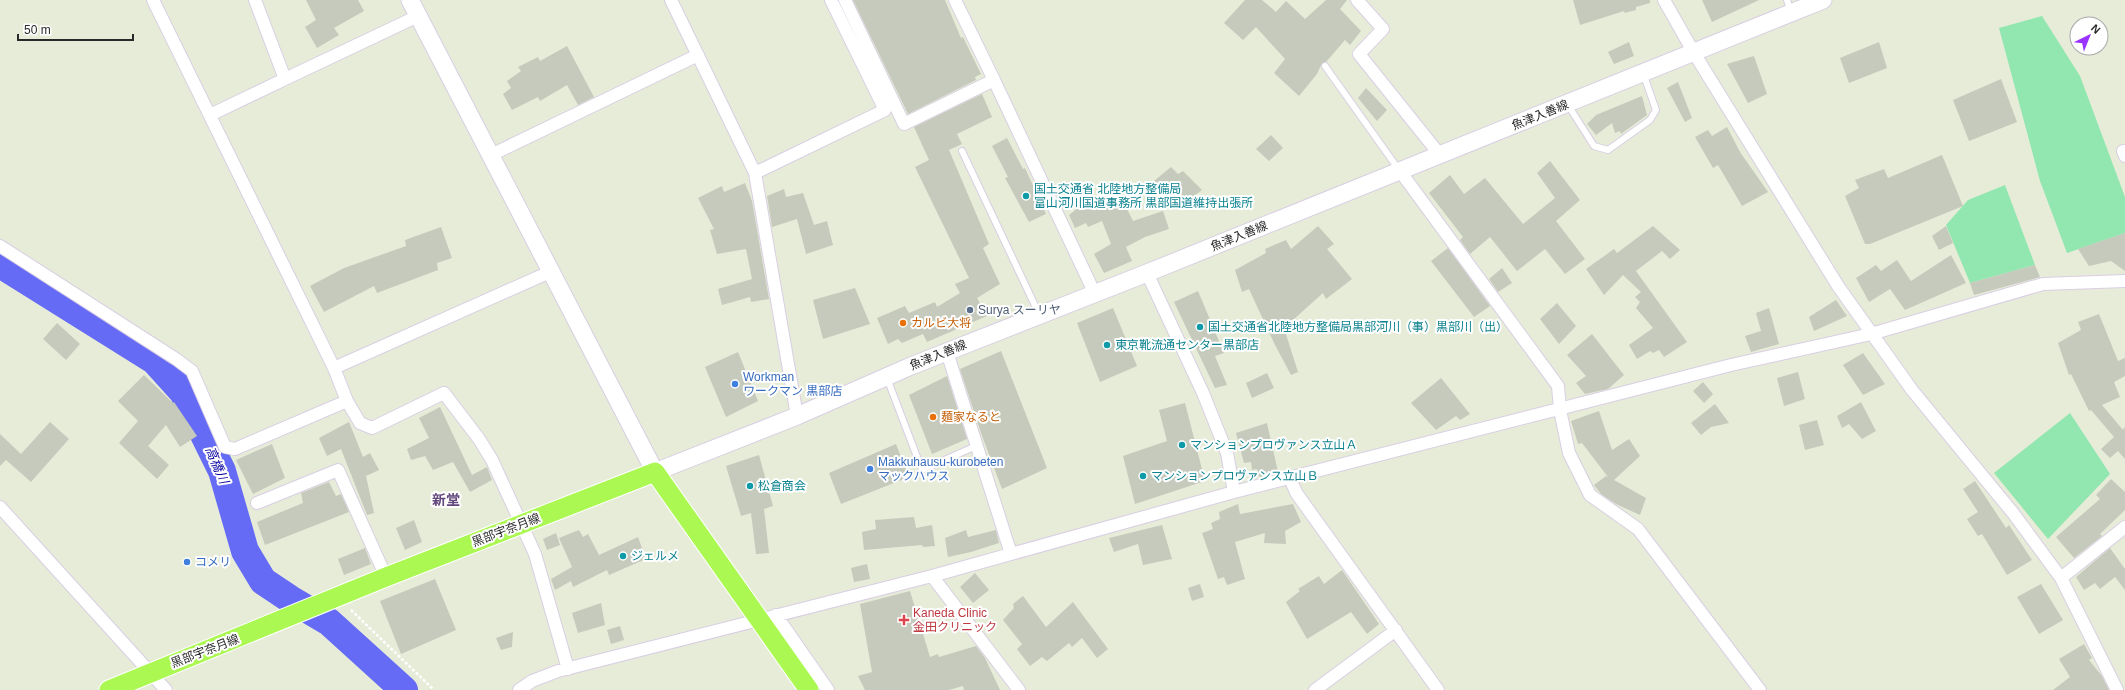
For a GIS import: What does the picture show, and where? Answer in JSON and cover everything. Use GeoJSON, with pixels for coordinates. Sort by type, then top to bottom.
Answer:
{"type":"FeatureCollection","features":[{"type":"Feature","properties":{"kind":"main road"},"geometry":{"type":"LineString","coordinates":[[410,0],[656,472],[767,617],[809,690]]}},
{"type":"Feature","properties":{"kind":"main road","name":"魚津入善線"},"geometry":{"type":"LineString","coordinates":[[656,472],[797,416],[947,352],[1694,53],[1789,6],[1823,0]]}},
{"type":"Feature","properties":{"kind":"main road","name":"黒部宇奈月線"},"geometry":{"type":"LineString","coordinates":[[109,690],[386,577],[656,472]]}},
{"type":"Feature","properties":{"kind":"street"},"geometry":{"type":"LineString","coordinates":[[153,0],[360,423],[372,428],[444,393],[482,444],[535,554],[568,669]]}},
{"type":"Feature","properties":{"kind":"street"},"geometry":{"type":"LineString","coordinates":[[255,0],[285,79]]}},
{"type":"Feature","properties":{"kind":"street"},"geometry":{"type":"LineString","coordinates":[[671,0],[755,173],[797,416]]}},
{"type":"Feature","properties":{"kind":"street"},"geometry":{"type":"LineString","coordinates":[[755,173],[884,110],[831,0]]}},
{"type":"Feature","properties":{"kind":"street"},"geometry":{"type":"LineString","coordinates":[[845,0],[904,124],[994,80]]}},
{"type":"Feature","properties":{"kind":"street"},"geometry":{"type":"LineString","coordinates":[[955,0],[1095,294]]}},
{"type":"Feature","properties":{"kind":"street"},"geometry":{"type":"LineString","coordinates":[[1357,0],[1382,29],[1359,54],[1440,155]]}},
{"type":"Feature","properties":{"kind":"street"},"geometry":{"type":"LineString","coordinates":[[1664,0],[1694,53],[1838,286],[1912,390],[2013,513],[2061,578],[2117,690]]}},
{"type":"Feature","properties":{"kind":"street"},"geometry":{"type":"LineString","coordinates":[[210,115],[418,16]]}},
{"type":"Feature","properties":{"kind":"street"},"geometry":{"type":"LineString","coordinates":[[491,154],[698,55]]}},
{"type":"Feature","properties":{"kind":"street"},"geometry":{"type":"LineString","coordinates":[[1400,171],[1558,386],[1560,410],[1569,453],[1590,495],[1638,529],[1760,690]]}},
{"type":"Feature","properties":{"kind":"street"},"geometry":{"type":"LineString","coordinates":[[0,246],[176,359],[192,371],[225,447],[235,448],[348,401]]}},
{"type":"Feature","properties":{"kind":"street"},"geometry":{"type":"LineString","coordinates":[[334,368],[552,271]]}},
{"type":"Feature","properties":{"kind":"street"},"geometry":{"type":"LineString","coordinates":[[1147,273],[1206,400],[1227,453],[1234,492]]}},
{"type":"Feature","properties":{"kind":"street"},"geometry":{"type":"LineString","coordinates":[[519,690],[532,681],[568,669],[932,576],[1234,492],[1290,479],[1731,365],[1871,334],[2043,284],[2125,281]]}},
{"type":"Feature","properties":{"kind":"street"},"geometry":{"type":"LineString","coordinates":[[947,352],[1011,554]]}},
{"type":"Feature","properties":{"kind":"street"},"geometry":{"type":"LineString","coordinates":[[257,503],[338,470],[386,577]]}},
{"type":"Feature","properties":{"kind":"street"},"geometry":{"type":"LineString","coordinates":[[1290,479],[1297,494],[1438,690]]}},
{"type":"Feature","properties":{"kind":"street"},"geometry":{"type":"LineString","coordinates":[[3,512],[166,690]]}},
{"type":"Feature","properties":{"kind":"street"},"geometry":{"type":"LineString","coordinates":[[2061,578],[2125,527]]}},
{"type":"Feature","properties":{"kind":"street"},"geometry":{"type":"LineString","coordinates":[[932,576],[1019,690]]}},
{"type":"Feature","properties":{"kind":"street"},"geometry":{"type":"LineString","coordinates":[[767,617],[828,690]]}},
{"type":"Feature","properties":{"kind":"street"},"geometry":{"type":"LineString","coordinates":[[1315,690],[1396,630]]}},
{"type":"Feature","properties":{"kind":"lane"},"geometry":{"type":"LineString","coordinates":[[1325,66],[1400,171]]}},
{"type":"Feature","properties":{"kind":"lane"},"geometry":{"type":"LineString","coordinates":[[1568,104],[1594,146],[1608,150],[1650,120],[1656,110],[1643,73]]}},
{"type":"Feature","properties":{"kind":"lane"},"geometry":{"type":"LineString","coordinates":[[962,151],[1040,315]]}},
{"type":"Feature","properties":{"kind":"lane"},"geometry":{"type":"LineString","coordinates":[[886,377],[922,470],[976,446]]}},
{"type":"Feature","properties":{"kind":"path"},"geometry":{"type":"LineString","coordinates":[[338,597],[434,690]]}},
{"type":"Feature","properties":{"kind":"green space"},"geometry":{"type":"Polygon","coordinates":[[[2042,16],[2080,76],[2125,197],[2125,233],[2067,253],[2040,181],[1999,28],[2042,16]]]}},
{"type":"Feature","properties":{"kind":"green space"},"geometry":{"type":"Polygon","coordinates":[[[2005,185],[2035,265],[1970,283],[1946,225],[1968,200],[2005,185]]]}},
{"type":"Feature","properties":{"kind":"green space"},"geometry":{"type":"Polygon","coordinates":[[[2070,413],[2110,474],[2048,539],[1994,473],[2070,413]]]}},
{"type":"Feature","properties":{"kind":"building"},"geometry":{"type":"Polygon","coordinates":[[[306,0],[358,0],[364,11],[334,28],[339,35],[317,48],[305,27],[316,20],[306,0]]]}},
{"type":"Feature","properties":{"kind":"building"},"geometry":{"type":"Polygon","coordinates":[[[853,0],[945,0],[961,38],[963,37],[981,74],[975,77],[976,80],[908,114],[853,0]]]}},
{"type":"Feature","properties":{"kind":"building"},"geometry":{"type":"Polygon","coordinates":[[[1245,0],[1262,0],[1276,12],[1286,1],[1305,19],[1326,0],[1347,0],[1340,9],[1361,31],[1350,45],[1345,40],[1326,62],[1322,63],[1317,74],[1299,96],[1274,73],[1285,59],[1256,27],[1243,40],[1224,23],[1245,0]]]}},
{"type":"Feature","properties":{"kind":"building"},"geometry":{"type":"Polygon","coordinates":[[[1573,0],[1650,0],[1650,3],[1636,7],[1636,10],[1625,13],[1624,11],[1580,25],[1573,0]]]}},
{"type":"Feature","properties":{"kind":"building"},"geometry":{"type":"Polygon","coordinates":[[[1702,0],[1759,0],[1712,22],[1702,0]]]}},
{"type":"Feature","properties":{"kind":"building"},"geometry":{"type":"Polygon","coordinates":[[[1629,42],[1634,56],[1614,64],[1608,52],[1629,42]]]}},
{"type":"Feature","properties":{"kind":"building"},"geometry":{"type":"Polygon","coordinates":[[[1879,42],[1887,68],[1849,83],[1840,58],[1879,42]]]}},
{"type":"Feature","properties":{"kind":"building"},"geometry":{"type":"Polygon","coordinates":[[[567,46],[594,97],[578,105],[567,85],[540,101],[538,97],[512,110],[503,94],[511,88],[507,81],[521,71],[518,67],[538,57],[540,61],[567,46]]]}},
{"type":"Feature","properties":{"kind":"building"},"geometry":{"type":"Polygon","coordinates":[[[1754,56],[1767,94],[1748,103],[1727,64],[1754,56]]]}},
{"type":"Feature","properties":{"kind":"building"},"geometry":{"type":"Polygon","coordinates":[[[2001,79],[2017,122],[1969,141],[1953,100],[2001,79]]]}},
{"type":"Feature","properties":{"kind":"building"},"geometry":{"type":"Polygon","coordinates":[[[1678,82],[1692,118],[1685,122],[1667,88],[1678,82]]]}},
{"type":"Feature","properties":{"kind":"building"},"geometry":{"type":"Polygon","coordinates":[[[1366,88],[1387,110],[1377,121],[1358,98],[1366,88]]]}},
{"type":"Feature","properties":{"kind":"building"},"geometry":{"type":"Polygon","coordinates":[[[982,94],[992,117],[957,134],[962,144],[949,150],[989,244],[983,248],[1000,284],[977,298],[987,316],[927,342],[923,334],[902,343],[898,339],[888,344],[877,318],[905,306],[909,313],[935,302],[937,307],[960,293],[955,284],[969,278],[915,167],[929,160],[914,127],[982,94]]]}},
{"type":"Feature","properties":{"kind":"building"},"geometry":{"type":"Polygon","coordinates":[[[1642,96],[1647,115],[1621,134],[1620,131],[1615,133],[1612,123],[1596,135],[1587,124],[1596,115],[1642,96]]]}},
{"type":"Feature","properties":{"kind":"building"},"geometry":{"type":"Polygon","coordinates":[[[1727,127],[1740,152],[1768,192],[1742,206],[1718,165],[1713,168],[1695,137],[1708,130],[1712,136],[1727,127]]]}},
{"type":"Feature","properties":{"kind":"building"},"geometry":{"type":"Polygon","coordinates":[[[1271,135],[1283,148],[1269,161],[1256,149],[1271,135]]]}},
{"type":"Feature","properties":{"kind":"building","name":"国土交通省 北陸地方整備局 富山河川国道事務所 黒部国道維持出張所"},"geometry":{"type":"Polygon","coordinates":[[[1007,138],[1023,169],[1025,168],[1046,214],[1029,222],[1005,178],[1008,177],[992,146],[1007,138]]]}},
{"type":"Feature","properties":{"kind":"building"},"geometry":{"type":"Polygon","coordinates":[[[1942,155],[1963,206],[1870,244],[1865,244],[1845,196],[1859,188],[1855,180],[1884,169],[1888,178],[1942,155]]]}},
{"type":"Feature","properties":{"kind":"building"},"geometry":{"type":"Polygon","coordinates":[[[1550,161],[1580,200],[1556,221],[1585,259],[1565,274],[1545,249],[1517,271],[1490,237],[1470,254],[1460,240],[1463,237],[1429,193],[1450,175],[1464,194],[1485,178],[1523,224],[1555,198],[1537,173],[1550,161]]]}},
{"type":"Feature","properties":{"kind":"building"},"geometry":{"type":"Polygon","coordinates":[[[1171,167],[1178,174],[1183,171],[1202,190],[1178,208],[1154,181],[1171,167]]]}},
{"type":"Feature","properties":{"kind":"building"},"geometry":{"type":"Polygon","coordinates":[[[745,183],[752,201],[769,299],[751,302],[750,297],[722,305],[718,289],[752,279],[746,249],[717,254],[710,230],[714,229],[698,198],[722,186],[724,192],[745,183]]]}},
{"type":"Feature","properties":{"kind":"building"},"geometry":{"type":"Polygon","coordinates":[[[1084,186],[1097,209],[1120,195],[1133,221],[1163,211],[1169,229],[1145,237],[1126,247],[1132,261],[1104,273],[1094,254],[1111,244],[1102,221],[1088,227],[1086,223],[1075,228],[1069,215],[1078,208],[1075,204],[1079,200],[1074,192],[1084,186]]]}},
{"type":"Feature","properties":{"kind":"building"},"geometry":{"type":"Polygon","coordinates":[[[784,189],[786,197],[803,193],[814,225],[827,221],[833,245],[806,254],[797,219],[772,227],[767,196],[784,189]]]}},
{"type":"Feature","properties":{"kind":"building"},"geometry":{"type":"Polygon","coordinates":[[[1318,226],[1334,244],[1327,249],[1352,279],[1326,299],[1323,293],[1284,328],[1298,372],[1291,375],[1274,343],[1249,289],[1242,292],[1235,270],[1266,253],[1265,249],[1286,240],[1291,249],[1318,226]]]}},
{"type":"Feature","properties":{"kind":"building"},"geometry":{"type":"Polygon","coordinates":[[[1653,226],[1680,250],[1670,259],[1662,251],[1636,271],[1687,342],[1664,357],[1659,350],[1653,353],[1650,351],[1637,359],[1629,345],[1653,328],[1636,308],[1640,302],[1635,297],[1641,292],[1623,275],[1604,295],[1586,269],[1614,249],[1617,253],[1653,226]]]}},
{"type":"Feature","properties":{"kind":"building"},"geometry":{"type":"Polygon","coordinates":[[[1946,226],[1953,243],[1939,250],[1932,236],[1946,226]]]}},
{"type":"Feature","properties":{"kind":"building"},"geometry":{"type":"Polygon","coordinates":[[[441,227],[452,258],[437,263],[438,270],[377,293],[374,286],[324,312],[310,286],[344,268],[406,246],[405,240],[441,227]]]}},
{"type":"Feature","properties":{"kind":"building"},"geometry":{"type":"Polygon","coordinates":[[[2125,233],[2125,271],[2111,261],[2089,266],[2078,249],[2125,233]]]}},
{"type":"Feature","properties":{"kind":"building"},"geometry":{"type":"Polygon","coordinates":[[[1448,248],[1490,306],[1474,317],[1431,261],[1448,248]]]}},
{"type":"Feature","properties":{"kind":"building"},"geometry":{"type":"Polygon","coordinates":[[[1951,255],[1966,283],[1905,310],[1890,289],[1869,302],[1856,278],[1876,265],[1881,271],[1897,260],[1911,281],[1951,255]]]}},
{"type":"Feature","properties":{"kind":"building"},"geometry":{"type":"Polygon","coordinates":[[[2035,265],[2040,277],[1974,295],[1970,283],[2035,265]]]}},
{"type":"Feature","properties":{"kind":"building"},"geometry":{"type":"Polygon","coordinates":[[[1502,268],[1512,283],[1498,292],[1489,279],[1502,268]]]}},
{"type":"Feature","properties":{"kind":"building"},"geometry":{"type":"Polygon","coordinates":[[[855,288],[870,324],[823,339],[813,300],[855,288]]]}},
{"type":"Feature","properties":{"kind":"building","name":"国土交通省北陸地方整備局黒部河川（事）黒部川（出）"},"geometry":{"type":"Polygon","coordinates":[[[1198,291],[1224,353],[1215,356],[1227,385],[1215,388],[1174,302],[1198,291]]]}},
{"type":"Feature","properties":{"kind":"building"},"geometry":{"type":"Polygon","coordinates":[[[1836,300],[1847,316],[1814,331],[1809,317],[1836,300]]]}},
{"type":"Feature","properties":{"kind":"building"},"geometry":{"type":"Polygon","coordinates":[[[1557,303],[1576,326],[1559,344],[1540,319],[1557,303]]]}},
{"type":"Feature","properties":{"kind":"building","name":"東京靴流通センター黒部店"},"geometry":{"type":"Polygon","coordinates":[[[1113,308],[1137,366],[1100,382],[1077,323],[1113,308]]]}},
{"type":"Feature","properties":{"kind":"building"},"geometry":{"type":"Polygon","coordinates":[[[1769,308],[1779,344],[1751,352],[1745,336],[1761,331],[1756,313],[1769,308]]]}},
{"type":"Feature","properties":{"kind":"building"},"geometry":{"type":"Polygon","coordinates":[[[2099,314],[2118,361],[2125,358],[2125,376],[2114,382],[2120,397],[2102,405],[2123,430],[2125,427],[2125,459],[2118,451],[2110,458],[2101,449],[2114,437],[2091,410],[2089,411],[2071,374],[2069,375],[2058,343],[2081,330],[2078,322],[2099,314]]]}},
{"type":"Feature","properties":{"kind":"building"},"geometry":{"type":"Polygon","coordinates":[[[57,323],[80,344],[66,360],[43,339],[57,323]]]}},
{"type":"Feature","properties":{"kind":"building"},"geometry":{"type":"Polygon","coordinates":[[[1592,334],[1624,375],[1608,389],[1585,394],[1576,383],[1586,376],[1567,355],[1592,334]]]}},
{"type":"Feature","properties":{"kind":"building"},"geometry":{"type":"Polygon","coordinates":[[[1001,351],[1047,468],[1002,489],[981,433],[960,369],[1001,351]]]}},
{"type":"Feature","properties":{"kind":"building"},"geometry":{"type":"Polygon","coordinates":[[[738,352],[758,401],[726,417],[705,367],[738,352]]]}},
{"type":"Feature","properties":{"kind":"building"},"geometry":{"type":"Polygon","coordinates":[[[1863,353],[1885,384],[1863,395],[1843,365],[1863,353]]]}},
{"type":"Feature","properties":{"kind":"building"},"geometry":{"type":"Polygon","coordinates":[[[1798,372],[1805,399],[1784,406],[1777,378],[1798,372]]]}},
{"type":"Feature","properties":{"kind":"building"},"geometry":{"type":"Polygon","coordinates":[[[1267,373],[1274,388],[1252,398],[1246,383],[1267,373]]]}},
{"type":"Feature","properties":{"kind":"building"},"geometry":{"type":"Polygon","coordinates":[[[144,375],[173,403],[174,402],[197,436],[180,447],[166,425],[148,446],[169,465],[157,479],[119,443],[138,421],[118,401],[144,375]]]}},
{"type":"Feature","properties":{"kind":"building"},"geometry":{"type":"Polygon","coordinates":[[[947,376],[967,439],[932,454],[909,395],[947,376]]]}},
{"type":"Feature","properties":{"kind":"building"},"geometry":{"type":"Polygon","coordinates":[[[1441,378],[1470,414],[1460,420],[1456,416],[1436,430],[1411,403],[1441,378]]]}},
{"type":"Feature","properties":{"kind":"building"},"geometry":{"type":"Polygon","coordinates":[[[1703,382],[1713,394],[1704,403],[1693,391],[1703,382]]]}},
{"type":"Feature","properties":{"kind":"building"},"geometry":{"type":"Polygon","coordinates":[[[1861,402],[1876,431],[1862,439],[1849,424],[1842,428],[1837,416],[1861,402]]]}},
{"type":"Feature","properties":{"kind":"building"},"geometry":{"type":"Polygon","coordinates":[[[1185,403],[1205,481],[1135,504],[1123,456],[1167,441],[1159,410],[1185,403]]]}},
{"type":"Feature","properties":{"kind":"building"},"geometry":{"type":"Polygon","coordinates":[[[1715,404],[1729,423],[1711,427],[1701,435],[1691,423],[1715,404]]]}},
{"type":"Feature","properties":{"kind":"building"},"geometry":{"type":"Polygon","coordinates":[[[440,407],[472,475],[487,467],[492,480],[470,492],[453,462],[433,470],[425,456],[411,460],[407,449],[429,438],[419,418],[440,407]]]}},
{"type":"Feature","properties":{"kind":"building"},"geometry":{"type":"Polygon","coordinates":[[[1599,411],[1612,450],[1629,439],[1640,456],[1614,480],[1646,498],[1640,515],[1616,504],[1601,494],[1594,485],[1606,476],[1608,477],[1582,443],[1578,444],[1571,421],[1599,411]]]}},
{"type":"Feature","properties":{"kind":"building"},"geometry":{"type":"Polygon","coordinates":[[[1817,420],[1824,445],[1805,450],[1799,425],[1817,420]]]}},
{"type":"Feature","properties":{"kind":"building"},"geometry":{"type":"Polygon","coordinates":[[[50,422],[69,439],[31,482],[6,460],[0,466],[0,434],[21,454],[50,422]]]}},
{"type":"Feature","properties":{"kind":"building"},"geometry":{"type":"Polygon","coordinates":[[[349,422],[363,457],[370,453],[379,470],[366,476],[374,513],[367,515],[341,449],[327,456],[319,438],[349,422]]]}},
{"type":"Feature","properties":{"kind":"building"},"geometry":{"type":"Polygon","coordinates":[[[1267,423],[1278,472],[1259,477],[1257,469],[1252,470],[1251,462],[1244,463],[1236,433],[1267,423]]]}},
{"type":"Feature","properties":{"kind":"building"},"geometry":{"type":"Polygon","coordinates":[[[272,444],[285,478],[253,494],[236,460],[272,444]]]}},
{"type":"Feature","properties":{"kind":"building"},"geometry":{"type":"Polygon","coordinates":[[[896,444],[909,477],[841,504],[829,473],[896,444]]]}},
{"type":"Feature","properties":{"kind":"building","name":"松倉商会"},"geometry":{"type":"Polygon","coordinates":[[[759,455],[773,506],[764,509],[769,553],[756,554],[751,513],[741,516],[726,466],[759,455]]]}},
{"type":"Feature","properties":{"kind":"building"},"geometry":{"type":"Polygon","coordinates":[[[2111,479],[2125,492],[2125,510],[2100,534],[2102,536],[2074,558],[2056,537],[2100,499],[2096,495],[2111,479]]]}},
{"type":"Feature","properties":{"kind":"building"},"geometry":{"type":"Polygon","coordinates":[[[1975,481],[2006,528],[2009,525],[2032,560],[2007,575],[1982,534],[1978,536],[1967,519],[1978,512],[1963,489],[1975,481]]]}},
{"type":"Feature","properties":{"kind":"building"},"geometry":{"type":"Polygon","coordinates":[[[329,482],[336,496],[341,494],[349,512],[265,545],[257,522],[303,503],[301,493],[329,482]]]}},
{"type":"Feature","properties":{"kind":"building"},"geometry":{"type":"Polygon","coordinates":[[[1238,504],[1240,514],[1293,504],[1301,522],[1285,531],[1286,544],[1264,543],[1265,533],[1235,542],[1245,579],[1227,585],[1224,577],[1218,579],[1202,533],[1213,529],[1211,523],[1220,519],[1219,512],[1238,504]]]}},
{"type":"Feature","properties":{"kind":"building"},"geometry":{"type":"Polygon","coordinates":[[[914,517],[916,528],[932,525],[935,546],[923,547],[922,545],[864,550],[862,532],[876,529],[875,520],[914,517]]]}},
{"type":"Feature","properties":{"kind":"building"},"geometry":{"type":"Polygon","coordinates":[[[414,520],[422,542],[405,550],[396,528],[414,520]]]}},
{"type":"Feature","properties":{"kind":"building"},"geometry":{"type":"Polygon","coordinates":[[[1162,525],[1172,559],[1143,565],[1138,544],[1114,552],[1109,538],[1162,525]]]}},
{"type":"Feature","properties":{"kind":"building"},"geometry":{"type":"Polygon","coordinates":[[[579,530],[583,537],[588,534],[599,555],[638,537],[646,559],[609,575],[607,570],[573,587],[571,581],[555,590],[551,579],[572,567],[559,538],[579,530]]]}},
{"type":"Feature","properties":{"kind":"building"},"geometry":{"type":"Polygon","coordinates":[[[966,530],[968,537],[996,530],[999,543],[971,552],[948,557],[945,538],[966,530]]]}},
{"type":"Feature","properties":{"kind":"building"},"geometry":{"type":"Polygon","coordinates":[[[556,533],[560,545],[547,550],[543,539],[556,533]]]}},
{"type":"Feature","properties":{"kind":"building"},"geometry":{"type":"Polygon","coordinates":[[[365,548],[371,564],[344,575],[338,559],[365,548]]]}},
{"type":"Feature","properties":{"kind":"building"},"geometry":{"type":"Polygon","coordinates":[[[2110,548],[2125,569],[2125,590],[2115,577],[2100,589],[2095,583],[2084,590],[2076,577],[2110,548]]]}},
{"type":"Feature","properties":{"kind":"building"},"geometry":{"type":"Polygon","coordinates":[[[867,564],[870,579],[854,582],[851,568],[867,564]]]}},
{"type":"Feature","properties":{"kind":"building"},"geometry":{"type":"Polygon","coordinates":[[[1342,570],[1379,624],[1367,634],[1351,612],[1307,639],[1286,602],[1300,591],[1298,589],[1319,576],[1324,584],[1342,570]]]}},
{"type":"Feature","properties":{"kind":"building"},"geometry":{"type":"Polygon","coordinates":[[[975,573],[989,590],[973,603],[960,587],[975,573]]]}},
{"type":"Feature","properties":{"kind":"building"},"geometry":{"type":"Polygon","coordinates":[[[435,579],[456,630],[401,654],[380,601],[435,579]]]}},
{"type":"Feature","properties":{"kind":"building"},"geometry":{"type":"Polygon","coordinates":[[[1200,584],[1204,597],[1192,601],[1188,588],[1200,584]]]}},
{"type":"Feature","properties":{"kind":"building"},"geometry":{"type":"Polygon","coordinates":[[[2041,584],[2063,620],[2039,634],[2017,597],[2041,584]]]}},
{"type":"Feature","properties":{"kind":"building"},"geometry":{"type":"Polygon","coordinates":[[[910,591],[930,657],[938,654],[939,657],[976,646],[985,658],[1000,690],[964,690],[963,686],[949,690],[865,690],[858,676],[872,672],[860,604],[910,591]]]}},
{"type":"Feature","properties":{"kind":"building"},"geometry":{"type":"Polygon","coordinates":[[[1023,596],[1046,627],[1073,602],[1108,649],[1097,658],[1082,638],[1072,647],[1069,643],[1047,661],[1042,657],[1030,666],[1017,649],[1022,644],[1003,620],[1014,608],[1013,604],[1023,596]]]}},
{"type":"Feature","properties":{"kind":"building"},"geometry":{"type":"Polygon","coordinates":[[[601,603],[605,625],[578,633],[572,613],[601,603]]]}},
{"type":"Feature","properties":{"kind":"building"},"geometry":{"type":"Polygon","coordinates":[[[620,626],[624,640],[611,644],[607,630],[620,626]]]}},
{"type":"Feature","properties":{"kind":"building"},"geometry":{"type":"Polygon","coordinates":[[[513,632],[512,647],[501,650],[496,638],[513,632]]]}},
{"type":"Feature","properties":{"kind":"building"},"geometry":{"type":"Polygon","coordinates":[[[2084,644],[2092,658],[2089,660],[2102,676],[2109,690],[2053,690],[2070,677],[2059,659],[2084,644]]]}},
{"type":"Feature","properties":{"kind":"waterway","name":"高橋川"},"geometry":{"type":"LineString","coordinates":[[0,264],[155,361],[183,392],[222,471],[245,551],[263,581],[329,622],[404,690]]}},
{"type":"Feature","properties":{"kind":"place","name":"国土交通省 北陸地方整備局 富山河川国道事務所 黒部国道維持出張所"},"geometry":{"type":"Point","coordinates":[1026,196]}},
{"type":"Feature","properties":{"kind":"place","name":"Surya スーリヤ"},"geometry":{"type":"Point","coordinates":[970,310]}},
{"type":"Feature","properties":{"kind":"place","name":"カルビ大将"},"geometry":{"type":"Point","coordinates":[903,323]}},
{"type":"Feature","properties":{"kind":"place","name":"国土交通省北陸地方整備局黒部河川（事）黒部川（出）"},"geometry":{"type":"Point","coordinates":[1200,327]}},
{"type":"Feature","properties":{"kind":"place","name":"東京靴流通センター黒部店"},"geometry":{"type":"Point","coordinates":[1107,345]}},
{"type":"Feature","properties":{"kind":"place","name":"Workman ワークマン 黒部店"},"geometry":{"type":"Point","coordinates":[735,384]}},
{"type":"Feature","properties":{"kind":"place","name":"麺家なると"},"geometry":{"type":"Point","coordinates":[933,417]}},
{"type":"Feature","properties":{"kind":"place","name":"マンションプロヴァンス立山Ａ"},"geometry":{"type":"Point","coordinates":[1182,445]}},
{"type":"Feature","properties":{"kind":"place","name":"Makkuhausu-kurobeten マックハウス"},"geometry":{"type":"Point","coordinates":[870,469]}},
{"type":"Feature","properties":{"kind":"place","name":"マンションプロヴァンス立山Ｂ"},"geometry":{"type":"Point","coordinates":[1143,476]}},
{"type":"Feature","properties":{"kind":"place","name":"松倉商会"},"geometry":{"type":"Point","coordinates":[750,486]}},
{"type":"Feature","properties":{"kind":"place","name":"ジェルメ"},"geometry":{"type":"Point","coordinates":[623,556]}},
{"type":"Feature","properties":{"kind":"place","name":"コメリ"},"geometry":{"type":"Point","coordinates":[187,562]}},
{"type":"Feature","properties":{"kind":"place","name":"Kaneda Clinic 金田クリニック"},"geometry":{"type":"Point","coordinates":[904,620]}},
{"type":"Feature","properties":{"kind":"district","name":"新堂"},"geometry":{"type":"Point","coordinates":[446,500]}}]}
